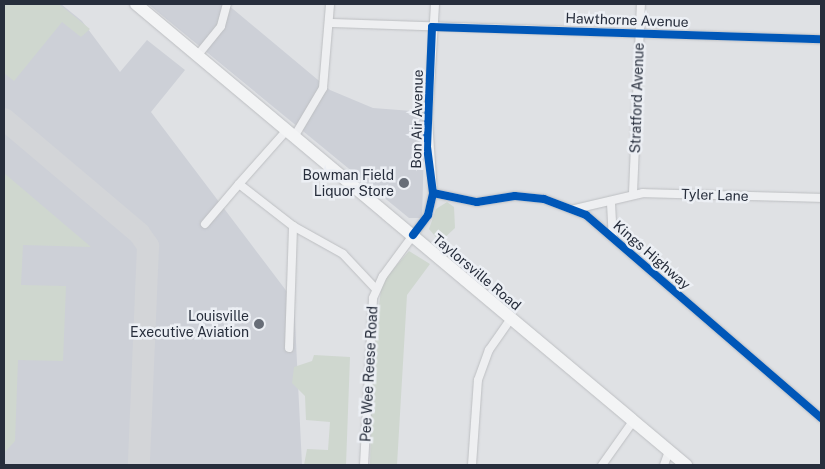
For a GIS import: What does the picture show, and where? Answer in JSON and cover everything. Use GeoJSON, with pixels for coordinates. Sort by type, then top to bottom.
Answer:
{"type":"FeatureCollection","features":[{"type":"Feature","properties":{"kind":"main road","name":"Taylorsville Road"},"geometry":{"type":"LineString","coordinates":[[136,4],[290,134],[413,234],[686,465]]}},
{"type":"Feature","properties":{"kind":"street"},"geometry":{"type":"LineString","coordinates":[[197,56],[221,26],[227,4]]}},
{"type":"Feature","properties":{"kind":"street"},"geometry":{"type":"LineString","coordinates":[[205,224],[239,184],[290,134],[323,88],[330,4]]}},
{"type":"Feature","properties":{"kind":"street","name":"Bon Air Avenue"},"geometry":{"type":"LineString","coordinates":[[413,234],[428,215],[433,194],[427,154],[432,27],[435,4]]}},
{"type":"Feature","properties":{"kind":"street","name":"Stratford Avenue"},"geometry":{"type":"LineString","coordinates":[[634,193],[641,4]]}},
{"type":"Feature","properties":{"kind":"street","name":"Hawthorne Avenue"},"geometry":{"type":"LineString","coordinates":[[329,23],[821,39]]}},
{"type":"Feature","properties":{"kind":"street"},"geometry":{"type":"LineString","coordinates":[[239,184],[292,226],[342,254],[376,289]]}},
{"type":"Feature","properties":{"kind":"street","name":"Tyler Lane"},"geometry":{"type":"LineString","coordinates":[[575,209],[611,203],[634,193],[821,198]]}},
{"type":"Feature","properties":{"kind":"street","name":"Kings Highway"},"geometry":{"type":"LineString","coordinates":[[433,194],[477,202],[529,197],[575,209],[614,239],[821,418]]}},
{"type":"Feature","properties":{"kind":"street"},"geometry":{"type":"LineString","coordinates":[[611,203],[614,239]]}},
{"type":"Feature","properties":{"kind":"street"},"geometry":{"type":"LineString","coordinates":[[289,348],[292,226]]}},
{"type":"Feature","properties":{"kind":"street","name":"Pee Wee Reese Road"},"geometry":{"type":"LineString","coordinates":[[364,465],[376,289],[413,234]]}},
{"type":"Feature","properties":{"kind":"street"},"geometry":{"type":"LineString","coordinates":[[472,465],[478,380],[489,350],[512,317]]}},
{"type":"Feature","properties":{"kind":"street"},"geometry":{"type":"LineString","coordinates":[[602,465],[634,420]]}},
{"type":"Feature","properties":{"kind":"street"},"geometry":{"type":"LineString","coordinates":[[664,465],[669,451]]}},
{"type":"Feature","properties":{"kind":"shaded area"},"geometry":{"type":"Polygon","coordinates":[[[4,4],[61,4],[82,21],[120,72],[147,40],[185,70],[151,112],[294,301],[302,465],[4,465],[4,4]]]}},
{"type":"Feature","properties":{"kind":"shaded area"},"geometry":{"type":"Polygon","coordinates":[[[4,4],[59,4],[90,29],[81,37],[62,22],[14,81],[4,73],[4,4]]]}},
{"type":"Feature","properties":{"kind":"shaded area"},"geometry":{"type":"Polygon","coordinates":[[[148,4],[227,4],[330,90],[373,108],[425,112],[422,218],[409,218],[148,4]]]}},
{"type":"Feature","properties":{"kind":"shaded area"},"geometry":{"type":"Polygon","coordinates":[[[4,173],[91,247],[23,245],[21,285],[66,286],[63,361],[18,360],[15,441],[4,453],[4,173]]]}},
{"type":"Feature","properties":{"kind":"shaded area"},"geometry":{"type":"Polygon","coordinates":[[[447,202],[454,207],[455,228],[440,242],[429,229],[436,209],[447,202]]]}},
{"type":"Feature","properties":{"kind":"shaded area"},"geometry":{"type":"Polygon","coordinates":[[[409,251],[430,264],[407,295],[397,465],[370,465],[373,351],[382,282],[409,251]]]}},
{"type":"Feature","properties":{"kind":"shaded area"},"geometry":{"type":"Polygon","coordinates":[[[314,355],[350,357],[346,465],[304,465],[307,449],[328,450],[330,422],[306,420],[305,396],[292,383],[294,367],[312,361],[314,355]]]}},
{"type":"Feature","properties":{"kind":"taxiway"},"geometry":{"type":"LineString","coordinates":[[4,119],[139,233],[148,246],[139,465]]}},
{"type":"Feature","properties":{"kind":"cycle path"},"geometry":{"type":"LineString","coordinates":[[413,235],[428,215],[433,193],[427,147],[432,27],[821,39]]}},
{"type":"Feature","properties":{"kind":"cycle path"},"geometry":{"type":"LineString","coordinates":[[433,193],[477,202],[515,196],[544,199],[586,215],[821,418]]}},
{"type":"Feature","properties":{"kind":"place","name":"Bowman Field Liquor Store"},"geometry":{"type":"Point","coordinates":[404,183]}},
{"type":"Feature","properties":{"kind":"place","name":"Louisville Executive Aviation"},"geometry":{"type":"Point","coordinates":[259,324]}}]}
